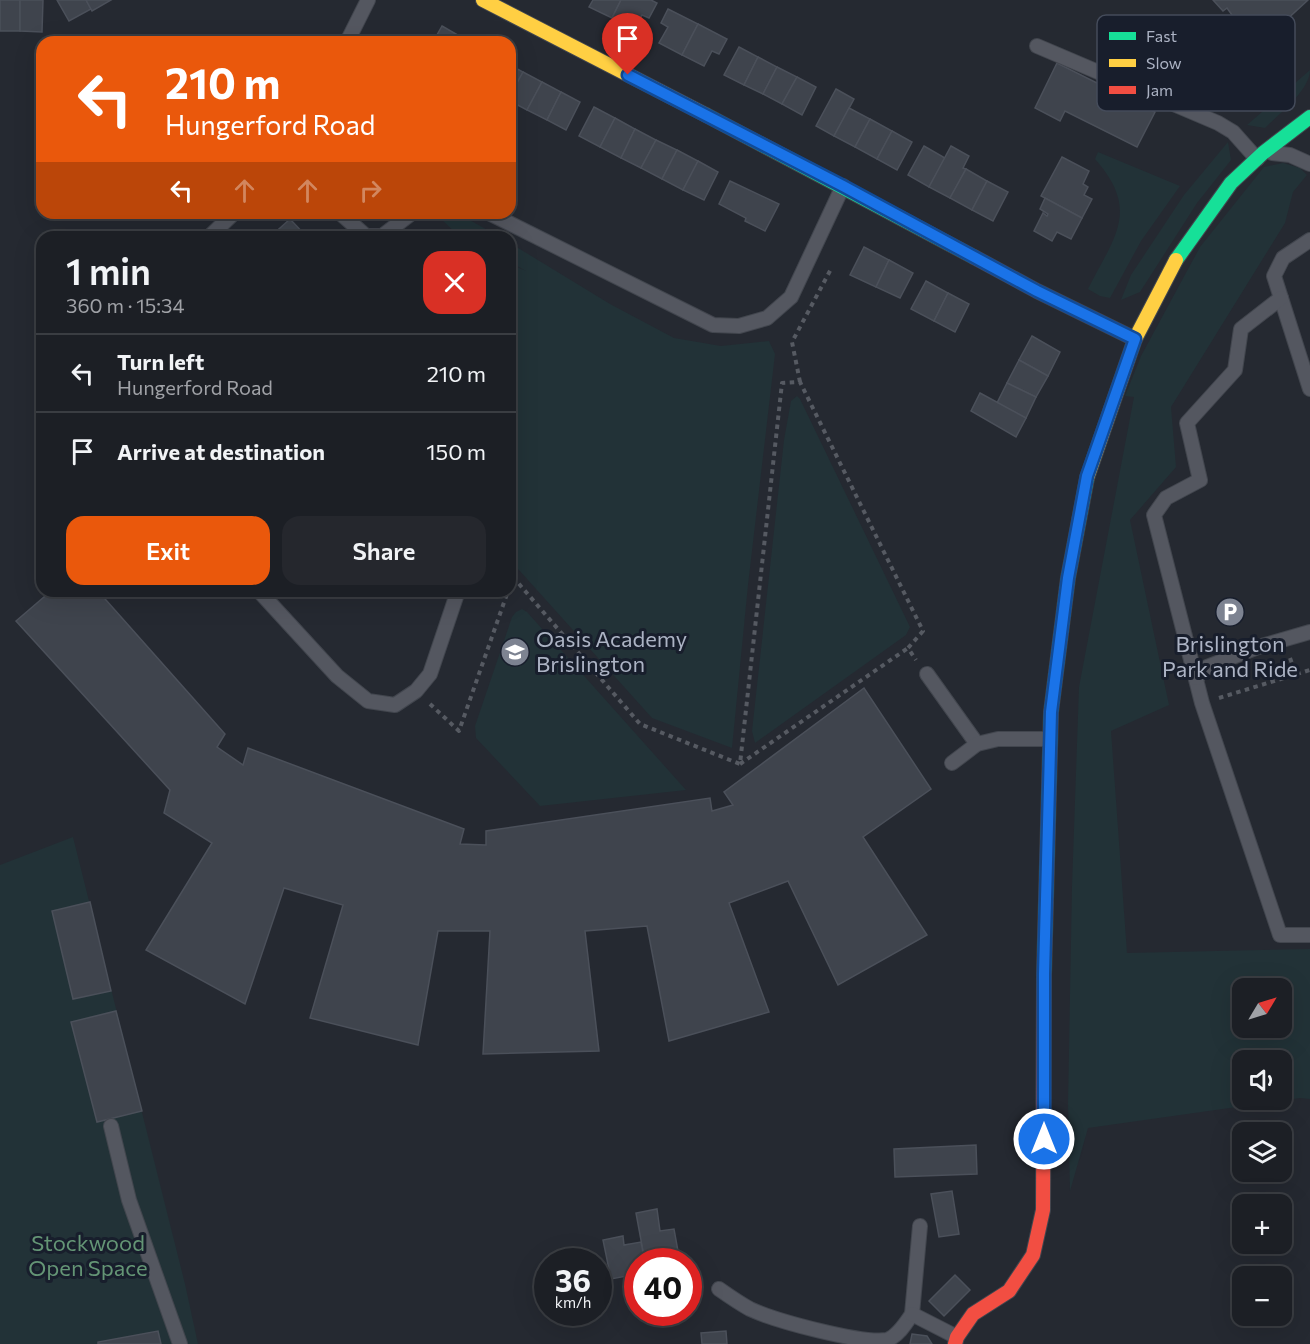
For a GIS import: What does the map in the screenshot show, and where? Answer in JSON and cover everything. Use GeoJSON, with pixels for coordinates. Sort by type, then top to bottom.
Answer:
{"type":"FeatureCollection","features":[{"type":"Feature","properties":{"kind":"street"},"geometry":{"type":"LineString","coordinates":[[483,0],[843,186],[1037,291],[1135,339]]}},
{"type":"Feature","properties":{"kind":"street"},"geometry":{"type":"LineString","coordinates":[[956,1340],[973,1314],[1009,1291],[1033,1255],[1043,1210],[1044,962],[1051,712],[1068,578],[1087,476],[1135,339],[1178,255],[1231,183],[1260,156],[1310,117]]}},
{"type":"Feature","properties":{"kind":"lane"},"geometry":{"type":"LineString","coordinates":[[350,36],[368,0]]}},
{"type":"Feature","properties":{"kind":"lane"},"geometry":{"type":"LineString","coordinates":[[1037,46],[1097,72]]}},
{"type":"Feature","properties":{"kind":"lane"},"geometry":{"type":"LineString","coordinates":[[1190,111],[1233,132],[1260,156],[1290,155],[1310,164]]}},
{"type":"Feature","properties":{"kind":"lane"},"geometry":{"type":"LineString","coordinates":[[501,219],[713,325],[739,326],[768,318],[791,297],[843,186]]}},
{"type":"Feature","properties":{"kind":"lane"},"geometry":{"type":"LineString","coordinates":[[215,231],[228,219]]}},
{"type":"Feature","properties":{"kind":"lane"},"geometry":{"type":"LineString","coordinates":[[347,219],[360,231]]}},
{"type":"Feature","properties":{"kind":"lane"},"geometry":{"type":"LineString","coordinates":[[389,231],[404,219]]}},
{"type":"Feature","properties":{"kind":"lane"},"geometry":{"type":"LineString","coordinates":[[1310,240],[1283,258],[1274,276],[1310,389]]}},
{"type":"Feature","properties":{"kind":"lane"},"geometry":{"type":"LineString","coordinates":[[1281,298],[1241,329],[1235,370],[1187,423],[1200,480],[1166,498],[1154,515],[1202,703],[1280,935],[1310,935]]}},
{"type":"Feature","properties":{"kind":"lane"},"geometry":{"type":"LineString","coordinates":[[264,597],[336,675],[368,701],[395,705],[416,691],[430,674],[456,597]]}},
{"type":"Feature","properties":{"kind":"lane"},"geometry":{"type":"LineString","coordinates":[[1196,678],[1206,667],[1258,647],[1310,632]]}},
{"type":"Feature","properties":{"kind":"lane"},"geometry":{"type":"LineString","coordinates":[[927,674],[977,744]]}},
{"type":"Feature","properties":{"kind":"lane"},"geometry":{"type":"LineString","coordinates":[[952,763],[977,744],[998,740],[1050,739]]}},
{"type":"Feature","properties":{"kind":"lane"},"geometry":{"type":"LineString","coordinates":[[111,1126],[129,1200],[180,1344]]}},
{"type":"Feature","properties":{"kind":"lane"},"geometry":{"type":"LineString","coordinates":[[719,1289],[750,1308],[782,1321],[854,1340],[872,1343],[889,1340],[905,1325],[912,1314],[920,1226]]}},
{"type":"Feature","properties":{"kind":"lane"},"geometry":{"type":"LineString","coordinates":[[912,1314],[956,1340]]}},
{"type":"Feature","properties":{"kind":"path"},"geometry":{"type":"LineString","coordinates":[[740,764],[908,648],[923,631],[800,382],[792,342],[831,269]]}},
{"type":"Feature","properties":{"kind":"path"},"geometry":{"type":"LineString","coordinates":[[740,764],[782,383],[800,382]]}},
{"type":"Feature","properties":{"kind":"path"},"geometry":{"type":"LineString","coordinates":[[516,581],[640,724],[740,764]]}},
{"type":"Feature","properties":{"kind":"path"},"geometry":{"type":"LineString","coordinates":[[416,691],[459,731],[506,597]]}},
{"type":"Feature","properties":{"kind":"path"},"geometry":{"type":"LineString","coordinates":[[908,648],[927,674]]}},
{"type":"Feature","properties":{"kind":"path"},"geometry":{"type":"LineString","coordinates":[[1202,703],[1310,670]]}},
{"type":"Feature","properties":{"kind":"green space"},"geometry":{"type":"Polygon","coordinates":[[[1310,70],[1305,86],[1295,98],[1295,83],[1310,70]]]}},
{"type":"Feature","properties":{"kind":"green space"},"geometry":{"type":"Polygon","coordinates":[[[1263,111],[1283,111],[1265,128],[1247,125],[1263,111]]]}},
{"type":"Feature","properties":{"kind":"green space"},"geometry":{"type":"Polygon","coordinates":[[[1228,142],[1231,160],[1197,203],[1140,292],[1121,300],[1131,275],[1184,195],[1228,142]]]}},
{"type":"Feature","properties":{"kind":"green space"},"geometry":{"type":"Polygon","coordinates":[[[1098,152],[1180,186],[1141,241],[1110,298],[1100,296],[1088,289],[1114,239],[1120,209],[1117,194],[1109,177],[1095,159],[1098,152]]]}},
{"type":"Feature","properties":{"kind":"green space"},"geometry":{"type":"Polygon","coordinates":[[[1283,163],[1300,168],[1307,175],[1293,192],[1285,223],[1171,407],[1176,467],[1130,520],[1169,705],[1111,731],[1127,953],[1310,949],[1310,1099],[1292,1099],[1292,1050],[1232,1050],[1232,1108],[1088,1128],[1070,1191],[1068,1104],[1079,687],[1134,397],[1125,396],[1141,356],[1200,247],[1264,167],[1283,163]]]}},
{"type":"Feature","properties":{"kind":"green space"},"geometry":{"type":"Polygon","coordinates":[[[441,219],[468,219],[489,231],[454,231],[441,219]]]}},
{"type":"Feature","properties":{"kind":"green space"},"geometry":{"type":"Polygon","coordinates":[[[516,247],[610,304],[674,338],[721,346],[769,341],[775,354],[732,748],[652,718],[516,567],[516,267],[526,271],[516,265],[516,247]]]}},
{"type":"Feature","properties":{"kind":"green space"},"geometry":{"type":"Polygon","coordinates":[[[797,396],[910,627],[906,635],[755,743],[752,731],[784,440],[791,401],[797,396]]]}},
{"type":"Feature","properties":{"kind":"green space"},"geometry":{"type":"Polygon","coordinates":[[[522,609],[686,790],[540,806],[476,738],[475,726],[512,617],[522,609]]]}},
{"type":"Feature","properties":{"kind":"green space","name":"Stockwood Open Space"},"geometry":{"type":"Polygon","coordinates":[[[73,837],[198,1344],[0,1344],[0,865],[73,837]]]}},
{"type":"Feature","properties":{"kind":"building"},"geometry":{"type":"Polygon","coordinates":[[[0,0],[20,0],[20,31],[0,31],[0,0]]]}},
{"type":"Feature","properties":{"kind":"building"},"geometry":{"type":"Polygon","coordinates":[[[20,0],[43,0],[42,32],[20,31],[20,0]]]}},
{"type":"Feature","properties":{"kind":"building"},"geometry":{"type":"Polygon","coordinates":[[[57,0],[86,0],[91,9],[69,21],[57,0]]]}},
{"type":"Feature","properties":{"kind":"building"},"geometry":{"type":"Polygon","coordinates":[[[86,0],[111,0],[92,11],[86,0]]]}},
{"type":"Feature","properties":{"kind":"building"},"geometry":{"type":"Polygon","coordinates":[[[593,0],[621,0],[612,18],[589,7],[593,0]]]}},
{"type":"Feature","properties":{"kind":"building"},"geometry":{"type":"Polygon","coordinates":[[[621,0],[651,0],[657,3],[649,18],[642,15],[634,30],[612,18],[621,0]]]}},
{"type":"Feature","properties":{"kind":"building"},"geometry":{"type":"Polygon","coordinates":[[[1213,0],[1308,0],[1292,15],[1232,15],[1227,8],[1223,11],[1213,0]]]}},
{"type":"Feature","properties":{"kind":"building"},"geometry":{"type":"Polygon","coordinates":[[[668,9],[698,24],[682,55],[659,43],[668,27],[661,23],[668,9]]]}},
{"type":"Feature","properties":{"kind":"building"},"geometry":{"type":"Polygon","coordinates":[[[698,24],[727,39],[719,54],[712,51],[704,66],[682,55],[698,24]]]}},
{"type":"Feature","properties":{"kind":"building"},"geometry":{"type":"Polygon","coordinates":[[[442,26],[460,36],[436,36],[442,26]]]}},
{"type":"Feature","properties":{"kind":"building"},"geometry":{"type":"Polygon","coordinates":[[[739,47],[758,57],[744,85],[724,75],[739,47]]]}},
{"type":"Feature","properties":{"kind":"building"},"geometry":{"type":"Polygon","coordinates":[[[758,57],[777,67],[763,94],[744,85],[758,57]]]}},
{"type":"Feature","properties":{"kind":"building"},"geometry":{"type":"Polygon","coordinates":[[[1057,63],[1097,83],[1097,111],[1155,112],[1137,147],[1065,111],[1060,121],[1035,108],[1057,63]]]}},
{"type":"Feature","properties":{"kind":"building"},"geometry":{"type":"Polygon","coordinates":[[[777,67],[797,77],[782,104],[763,94],[777,67]]]}},
{"type":"Feature","properties":{"kind":"building"},"geometry":{"type":"Polygon","coordinates":[[[516,68],[523,72],[516,85],[516,68]]]}},
{"type":"Feature","properties":{"kind":"building"},"geometry":{"type":"Polygon","coordinates":[[[523,72],[542,82],[527,110],[516,104],[516,85],[523,72]]]}},
{"type":"Feature","properties":{"kind":"building"},"geometry":{"type":"Polygon","coordinates":[[[797,77],[816,87],[802,115],[782,104],[797,77]]]}},
{"type":"Feature","properties":{"kind":"building"},"geometry":{"type":"Polygon","coordinates":[[[542,82],[561,92],[547,120],[527,110],[542,82]]]}},
{"type":"Feature","properties":{"kind":"building"},"geometry":{"type":"Polygon","coordinates":[[[836,89],[854,99],[834,136],[816,126],[836,89]]]}},
{"type":"Feature","properties":{"kind":"building"},"geometry":{"type":"Polygon","coordinates":[[[561,92],[580,102],[566,130],[547,120],[561,92]]]}},
{"type":"Feature","properties":{"kind":"building"},"geometry":{"type":"Polygon","coordinates":[[[594,107],[615,118],[600,147],[579,136],[594,107]]]}},
{"type":"Feature","properties":{"kind":"building"},"geometry":{"type":"Polygon","coordinates":[[[849,108],[870,119],[855,147],[834,136],[849,108]]]}},
{"type":"Feature","properties":{"kind":"building"},"geometry":{"type":"Polygon","coordinates":[[[615,118],[635,129],[621,158],[600,147],[615,118]]]}},
{"type":"Feature","properties":{"kind":"building"},"geometry":{"type":"Polygon","coordinates":[[[870,119],[892,131],[877,159],[855,147],[870,119]]]}},
{"type":"Feature","properties":{"kind":"building"},"geometry":{"type":"Polygon","coordinates":[[[635,129],[656,140],[641,168],[621,158],[635,129]]]}},
{"type":"Feature","properties":{"kind":"building"},"geometry":{"type":"Polygon","coordinates":[[[892,131],[912,142],[897,170],[877,159],[892,131]]]}},
{"type":"Feature","properties":{"kind":"building"},"geometry":{"type":"Polygon","coordinates":[[[656,140],[677,150],[662,179],[641,168],[656,140]]]}},
{"type":"Feature","properties":{"kind":"building"},"geometry":{"type":"Polygon","coordinates":[[[924,146],[945,158],[929,187],[908,175],[924,146]]]}},
{"type":"Feature","properties":{"kind":"building"},"geometry":{"type":"Polygon","coordinates":[[[951,146],[969,156],[963,168],[966,169],[950,198],[929,187],[951,146]]]}},
{"type":"Feature","properties":{"kind":"building"},"geometry":{"type":"Polygon","coordinates":[[[677,150],[698,161],[683,190],[662,179],[677,150]]]}},
{"type":"Feature","properties":{"kind":"building"},"geometry":{"type":"Polygon","coordinates":[[[1062,157],[1089,171],[1083,184],[1088,187],[1084,195],[1092,199],[1082,218],[1041,196],[1062,157]]]}},
{"type":"Feature","properties":{"kind":"building"},"geometry":{"type":"Polygon","coordinates":[[[698,161],[718,172],[704,200],[683,190],[698,161]]]}},
{"type":"Feature","properties":{"kind":"building"},"geometry":{"type":"Polygon","coordinates":[[[966,169],[987,181],[972,210],[950,198],[966,169]]]}},
{"type":"Feature","properties":{"kind":"building"},"geometry":{"type":"Polygon","coordinates":[[[730,181],[779,204],[765,231],[719,204],[730,181]]]}},
{"type":"Feature","properties":{"kind":"building"},"geometry":{"type":"Polygon","coordinates":[[[987,181],[1008,192],[993,221],[972,210],[987,181]]]}},
{"type":"Feature","properties":{"kind":"building"},"geometry":{"type":"Polygon","coordinates":[[[1045,198],[1082,218],[1071,239],[1057,232],[1052,241],[1034,231],[1043,213],[1047,216],[1048,214],[1040,209],[1045,198]]]}},
{"type":"Feature","properties":{"kind":"building"},"geometry":{"type":"Polygon","coordinates":[[[290,219],[301,231],[277,231],[290,219]]]}},
{"type":"Feature","properties":{"kind":"building"},"geometry":{"type":"Polygon","coordinates":[[[864,247],[889,260],[876,287],[850,275],[864,247]]]}},
{"type":"Feature","properties":{"kind":"building"},"geometry":{"type":"Polygon","coordinates":[[[889,260],[913,273],[900,298],[876,287],[889,260]]]}},
{"type":"Feature","properties":{"kind":"building"},"geometry":{"type":"Polygon","coordinates":[[[926,281],[948,293],[934,321],[911,309],[926,281]]]}},
{"type":"Feature","properties":{"kind":"building"},"geometry":{"type":"Polygon","coordinates":[[[948,293],[969,304],[955,332],[934,321],[948,293]]]}},
{"type":"Feature","properties":{"kind":"building"},"geometry":{"type":"Polygon","coordinates":[[[1032,336],[1060,352],[1048,376],[1019,360],[1032,336]]]}},
{"type":"Feature","properties":{"kind":"building"},"geometry":{"type":"Polygon","coordinates":[[[1019,360],[1048,376],[1036,397],[1007,383],[1019,360]]]}},
{"type":"Feature","properties":{"kind":"building"},"geometry":{"type":"Polygon","coordinates":[[[1007,383],[1036,397],[1026,418],[997,403],[1007,383]]]}},
{"type":"Feature","properties":{"kind":"building"},"geometry":{"type":"Polygon","coordinates":[[[980,393],[1026,418],[1016,437],[971,411],[980,393]]]}},
{"type":"Feature","properties":{"kind":"building"},"geometry":{"type":"Polygon","coordinates":[[[44,597],[103,597],[225,734],[217,747],[243,765],[248,748],[464,829],[460,844],[486,845],[486,831],[710,798],[712,811],[733,805],[724,792],[864,688],[931,789],[863,837],[927,935],[838,985],[788,881],[729,903],[769,1012],[669,1041],[647,926],[585,931],[599,1051],[483,1054],[490,931],[438,931],[418,1045],[310,1018],[343,905],[284,888],[245,1004],[146,950],[212,843],[164,813],[170,790],[16,621],[44,597]]]}},
{"type":"Feature","properties":{"kind":"building"},"geometry":{"type":"Polygon","coordinates":[[[90,902],[111,991],[73,999],[52,911],[90,902]]]}},
{"type":"Feature","properties":{"kind":"building"},"geometry":{"type":"Polygon","coordinates":[[[116,1011],[142,1111],[97,1122],[71,1022],[116,1011]]]}},
{"type":"Feature","properties":{"kind":"building"},"geometry":{"type":"Polygon","coordinates":[[[976,1145],[977,1174],[895,1177],[894,1149],[976,1145]]]}},
{"type":"Feature","properties":{"kind":"building"},"geometry":{"type":"Polygon","coordinates":[[[952,1191],[959,1234],[939,1237],[931,1194],[952,1191]]]}},
{"type":"Feature","properties":{"kind":"building"},"geometry":{"type":"Polygon","coordinates":[[[657,1209],[660,1231],[674,1229],[677,1248],[642,1248],[636,1213],[657,1209]]]}},
{"type":"Feature","properties":{"kind":"building"},"geometry":{"type":"Polygon","coordinates":[[[623,1236],[624,1245],[641,1242],[642,1248],[624,1248],[624,1277],[612,1279],[612,1248],[605,1248],[603,1240],[623,1236]]]}},
{"type":"Feature","properties":{"kind":"building"},"geometry":{"type":"Polygon","coordinates":[[[955,1275],[970,1290],[944,1316],[929,1301],[955,1275]]]}},
{"type":"Feature","properties":{"kind":"building"},"geometry":{"type":"Polygon","coordinates":[[[158,1331],[161,1344],[98,1344],[98,1342],[158,1331]]]}},
{"type":"Feature","properties":{"kind":"building"},"geometry":{"type":"Polygon","coordinates":[[[726,1331],[727,1344],[702,1344],[701,1333],[726,1331]]]}},
{"type":"Feature","properties":{"kind":"building"},"geometry":{"type":"Polygon","coordinates":[[[912,1334],[927,1336],[932,1344],[910,1344],[912,1334]]]}},
{"type":"Feature","properties":{"kind":"traffic: fast"},"geometry":{"type":"LineString","coordinates":[[706,115],[974,257]]}},
{"type":"Feature","properties":{"kind":"traffic: fast"},"geometry":{"type":"LineString","coordinates":[[1176,260],[1231,183],[1263,153],[1310,117]]}},
{"type":"Feature","properties":{"kind":"traffic: fast"},"geometry":{"type":"LineString","coordinates":[[1044,975],[1051,712],[1068,578],[1087,478]]}},
{"type":"Feature","properties":{"kind":"traffic: slow"},"geometry":{"type":"LineString","coordinates":[[483,0],[706,115]]}},
{"type":"Feature","properties":{"kind":"traffic: slow"},"geometry":{"type":"LineString","coordinates":[[1087,478],[1135,339],[1176,260]]}},
{"type":"Feature","properties":{"kind":"traffic: jam"},"geometry":{"type":"LineString","coordinates":[[974,257],[1135,339]]}},
{"type":"Feature","properties":{"kind":"traffic: jam"},"geometry":{"type":"LineString","coordinates":[[955,1344],[957,1337],[973,1314],[1009,1291],[1033,1255],[1043,1210],[1044,975]]}},
{"type":"Feature","properties":{"kind":"place","name":"Brislington Park and Ride"},"geometry":{"type":"Point","coordinates":[1230,612]}},
{"type":"Feature","properties":{"kind":"place","name":"Oasis Academy Brislington"},"geometry":{"type":"Point","coordinates":[515,652]}},
{"type":"Feature","properties":{"kind":"route"},"geometry":{"type":"LineString","coordinates":[[628,75],[843,186],[1037,291],[1135,339],[1087,476],[1068,578],[1051,712],[1044,974],[1044,1139]]}}]}
